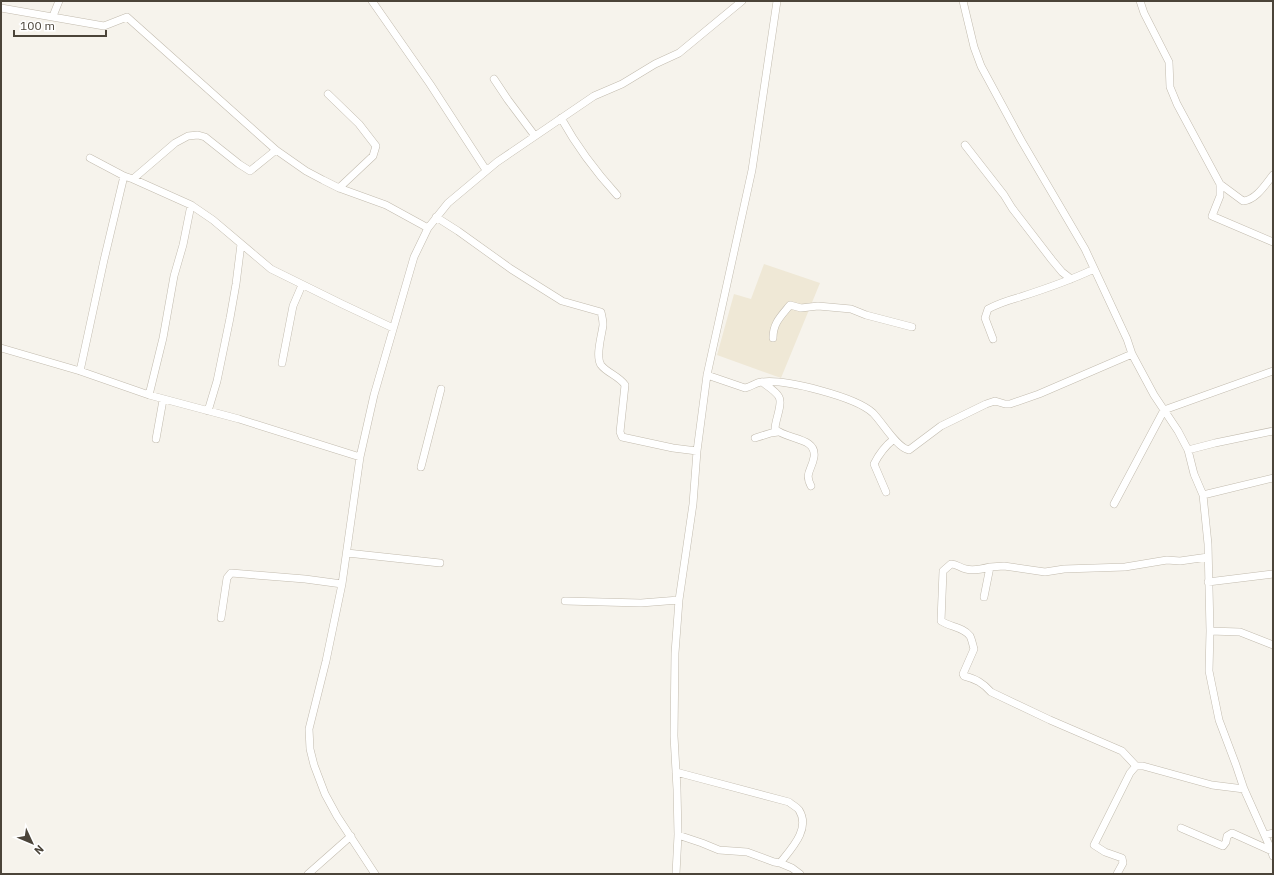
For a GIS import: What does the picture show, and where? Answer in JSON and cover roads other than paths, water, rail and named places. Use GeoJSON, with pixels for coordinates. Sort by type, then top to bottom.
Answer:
{"type":"FeatureCollection","features":[{"type":"Feature","properties":{"kind":"street"},"geometry":{"type":"LineString","coordinates":[[53,16],[59,1]]}},
{"type":"Feature","properties":{"kind":"street"},"geometry":{"type":"LineString","coordinates":[[372,1],[430,84],[486,170]]}},
{"type":"Feature","properties":{"kind":"street"},"geometry":{"type":"LineString","coordinates":[[375,874],[337,816],[325,794],[314,765],[310,748],[309,729],[326,661],[342,584],[360,457],[374,394],[414,256],[428,228],[436,217],[448,203],[486,170],[594,96],[622,84],[655,64],[679,53],[742,1]]}},
{"type":"Feature","properties":{"kind":"street"},"geometry":{"type":"LineString","coordinates":[[676,874],[678,835],[674,714],[675,653],[679,600],[693,504],[697,451],[707,375],[752,170],[777,1]]}},
{"type":"Feature","properties":{"kind":"street"},"geometry":{"type":"LineString","coordinates":[[963,1],[974,47],[981,66],[1021,140],[1085,249],[1124,333],[1132,354],[1154,395],[1178,431],[1188,450],[1194,474],[1203,495],[1208,557],[1210,631],[1209,671],[1218,713],[1244,789],[1272,853]]}},
{"type":"Feature","properties":{"kind":"street"},"geometry":{"type":"LineString","coordinates":[[1140,1],[1144,13],[1169,62],[1170,87],[1220,184],[1243,201],[1249,200],[1263,188],[1273,176]]}},
{"type":"Feature","properties":{"kind":"street"},"geometry":{"type":"LineString","coordinates":[[1,8],[104,26],[127,17],[276,150],[306,171],[339,188],[386,205],[428,228]]}},
{"type":"Feature","properties":{"kind":"street"},"geometry":{"type":"LineString","coordinates":[[494,79],[535,136]]}},
{"type":"Feature","properties":{"kind":"street"},"geometry":{"type":"LineString","coordinates":[[328,94],[359,124],[376,146],[372,156],[339,188]]}},
{"type":"Feature","properties":{"kind":"street"},"geometry":{"type":"LineString","coordinates":[[562,118],[568,130],[594,167],[617,195]]}},
{"type":"Feature","properties":{"kind":"street"},"geometry":{"type":"LineString","coordinates":[[134,179],[175,143],[188,136],[198,135],[205,137],[232,160],[250,171],[276,150]]}},
{"type":"Feature","properties":{"kind":"street"},"geometry":{"type":"LineString","coordinates":[[965,145],[1052,260],[1062,272],[1071,279]]}},
{"type":"Feature","properties":{"kind":"street"},"geometry":{"type":"LineString","coordinates":[[90,158],[124,176],[134,179],[191,205],[212,220],[271,269],[393,328]]}},
{"type":"Feature","properties":{"kind":"street"},"geometry":{"type":"LineString","coordinates":[[80,371],[124,176]]}},
{"type":"Feature","properties":{"kind":"street"},"geometry":{"type":"LineString","coordinates":[[1220,184],[1220,196],[1212,216],[1273,242]]}},
{"type":"Feature","properties":{"kind":"street"},"geometry":{"type":"LineString","coordinates":[[149,395],[163,338],[173,283],[191,205]]}},
{"type":"Feature","properties":{"kind":"street"},"geometry":{"type":"LineString","coordinates":[[436,217],[562,302],[601,312],[603,324],[599,360],[605,368],[625,385],[620,432],[622,437],[673,448],[697,451]]}},
{"type":"Feature","properties":{"kind":"street"},"geometry":{"type":"LineString","coordinates":[[208,411],[217,381],[230,318],[236,284],[240,244]]}},
{"type":"Feature","properties":{"kind":"street"},"geometry":{"type":"LineString","coordinates":[[993,339],[985,318],[988,309],[1002,302],[1021,297],[1094,269]]}},
{"type":"Feature","properties":{"kind":"street"},"geometry":{"type":"LineString","coordinates":[[282,363],[293,306],[302,285]]}},
{"type":"Feature","properties":{"kind":"street"},"geometry":{"type":"LineString","coordinates":[[773,338],[773,329],[790,305],[801,308],[818,306],[851,309],[866,315],[912,327]]}},
{"type":"Feature","properties":{"kind":"street"},"geometry":{"type":"LineString","coordinates":[[1,348],[80,371],[164,400],[239,419],[360,457]]}},
{"type":"Feature","properties":{"kind":"street"},"geometry":{"type":"LineString","coordinates":[[707,375],[745,388],[762,382],[786,383],[804,386],[860,404],[874,413],[894,439],[905,449],[909,450],[941,426],[986,404],[995,401],[1010,404],[1039,394],[1132,354]]}},
{"type":"Feature","properties":{"kind":"street"},"geometry":{"type":"LineString","coordinates":[[1114,504],[1164,410],[1273,371]]}},
{"type":"Feature","properties":{"kind":"street"},"geometry":{"type":"LineString","coordinates":[[762,382],[779,397]]}},
{"type":"Feature","properties":{"kind":"street"},"geometry":{"type":"LineString","coordinates":[[778,432],[775,429],[775,423],[780,403],[779,397],[780,392],[786,383]]}},
{"type":"Feature","properties":{"kind":"street"},"geometry":{"type":"LineString","coordinates":[[421,467],[441,389]]}},
{"type":"Feature","properties":{"kind":"street"},"geometry":{"type":"LineString","coordinates":[[156,439],[164,400]]}},
{"type":"Feature","properties":{"kind":"street"},"geometry":{"type":"LineString","coordinates":[[1188,450],[1273,431]]}},
{"type":"Feature","properties":{"kind":"street"},"geometry":{"type":"LineString","coordinates":[[755,438],[778,432],[808,443],[813,447],[813,462],[808,472],[807,480],[811,486]]}},
{"type":"Feature","properties":{"kind":"street"},"geometry":{"type":"LineString","coordinates":[[886,492],[874,464],[878,456],[894,439]]}},
{"type":"Feature","properties":{"kind":"street"},"geometry":{"type":"LineString","coordinates":[[1203,495],[1273,478]]}},
{"type":"Feature","properties":{"kind":"street"},"geometry":{"type":"LineString","coordinates":[[347,553],[440,563]]}},
{"type":"Feature","properties":{"kind":"street"},"geometry":{"type":"LineString","coordinates":[[1208,557],[1180,561],[1168,560],[1125,567],[1064,569],[1045,572],[1004,566],[975,570],[966,569],[956,564],[950,564],[943,571],[941,622],[960,629],[970,637],[974,649],[963,674],[964,676],[975,679],[991,692],[1050,720],[1122,751],[1136,766],[1143,766],[1212,785],[1244,789]]}},
{"type":"Feature","properties":{"kind":"street"},"geometry":{"type":"LineString","coordinates":[[984,597],[990,567]]}},
{"type":"Feature","properties":{"kind":"street"},"geometry":{"type":"LineString","coordinates":[[221,618],[226,578],[231,573],[305,579],[342,584]]}},
{"type":"Feature","properties":{"kind":"street"},"geometry":{"type":"LineString","coordinates":[[1208,582],[1273,574]]}},
{"type":"Feature","properties":{"kind":"street"},"geometry":{"type":"LineString","coordinates":[[565,601],[641,603],[679,600]]}},
{"type":"Feature","properties":{"kind":"street"},"geometry":{"type":"LineString","coordinates":[[1210,631],[1240,632],[1273,645]]}},
{"type":"Feature","properties":{"kind":"street"},"geometry":{"type":"LineString","coordinates":[[1117,874],[1123,863],[1122,858],[1105,852],[1094,845],[1130,773],[1136,766]]}},
{"type":"Feature","properties":{"kind":"street"},"geometry":{"type":"LineString","coordinates":[[676,772],[789,802],[798,810],[802,818],[803,829],[780,863]]}},
{"type":"Feature","properties":{"kind":"street"},"geometry":{"type":"LineString","coordinates":[[1181,828],[1223,846],[1226,842],[1227,836],[1232,832],[1272,853]]}},
{"type":"Feature","properties":{"kind":"street"},"geometry":{"type":"LineString","coordinates":[[1265,835],[1273,833]]}},
{"type":"Feature","properties":{"kind":"street"},"geometry":{"type":"LineString","coordinates":[[678,835],[702,842],[719,850],[747,852],[780,863],[792,868],[800,874]]}},
{"type":"Feature","properties":{"kind":"street"},"geometry":{"type":"LineString","coordinates":[[308,874],[351,836]]}}]}
